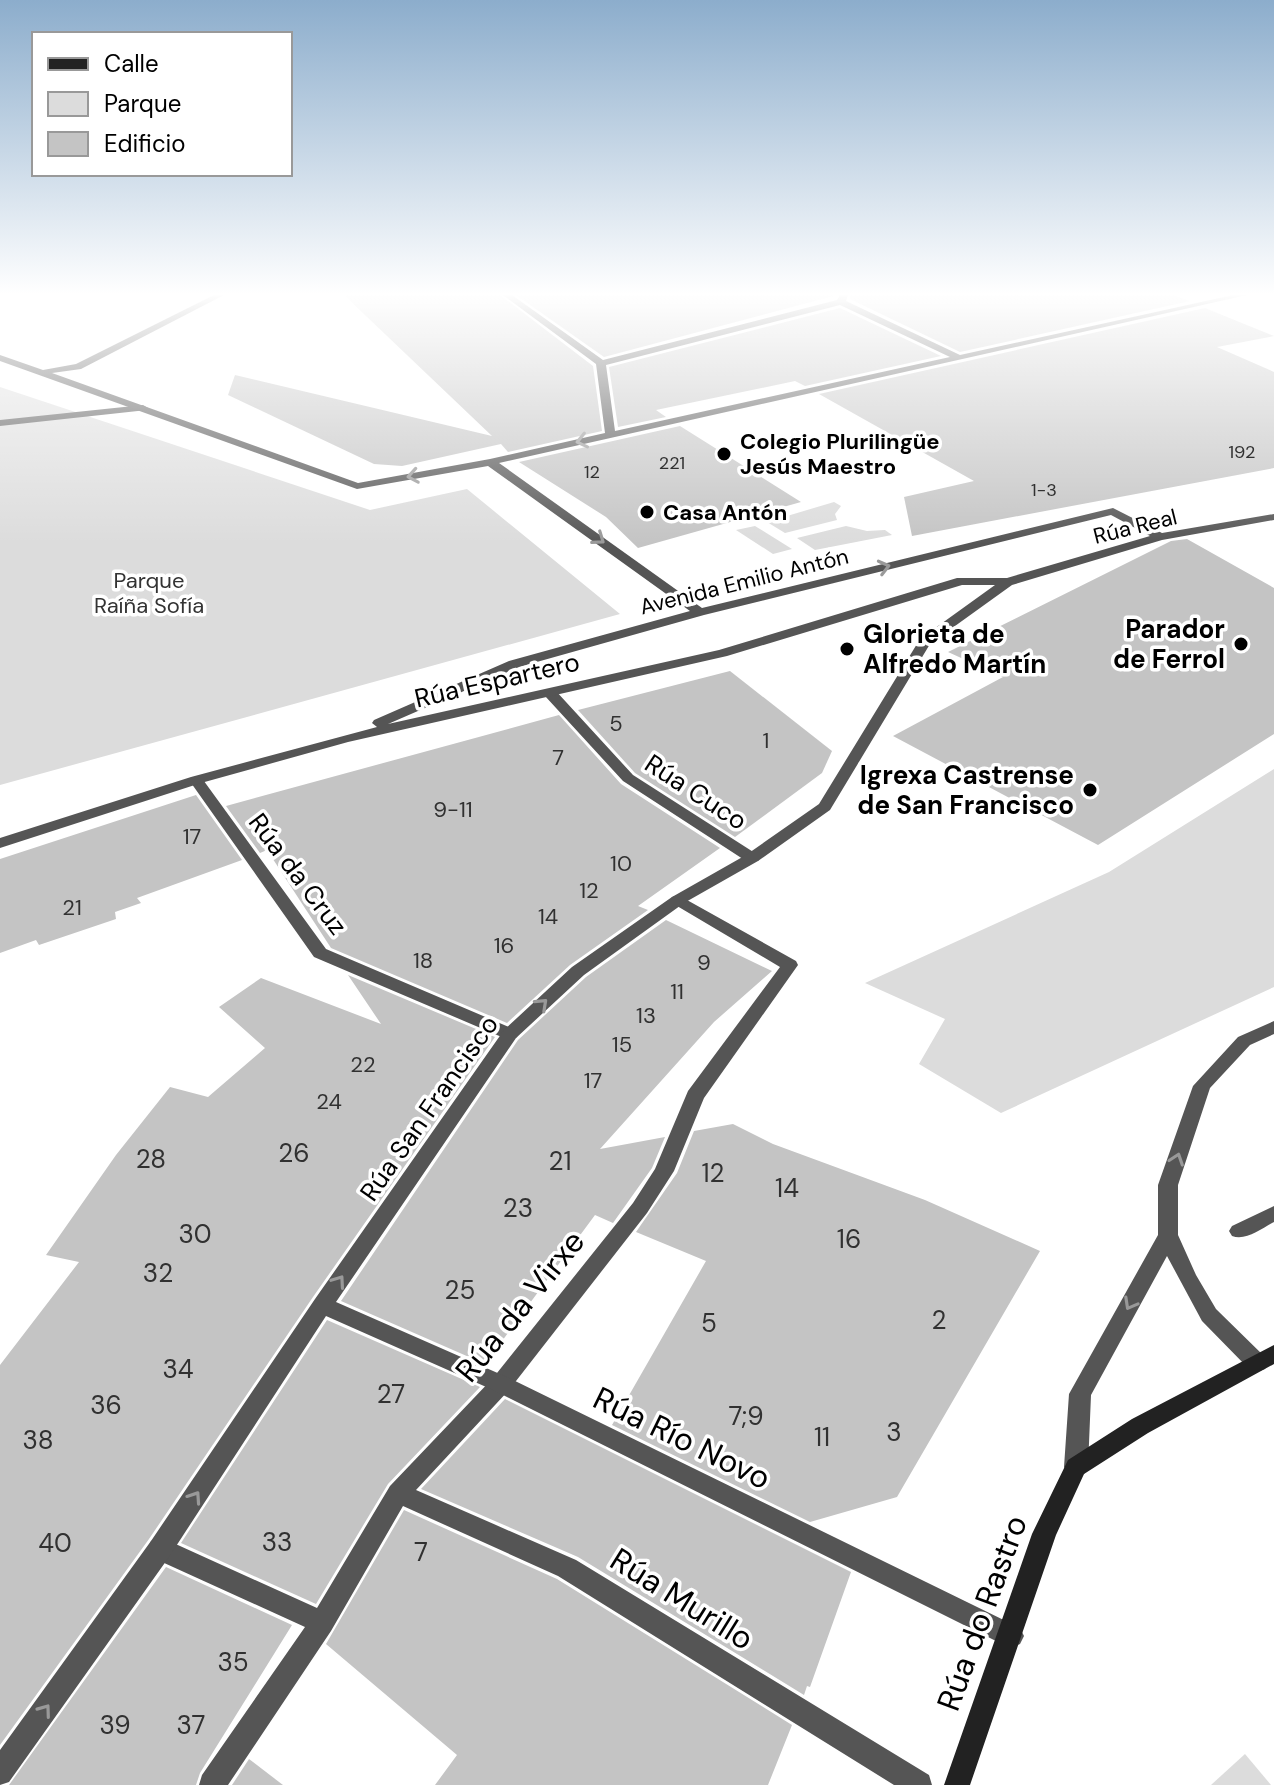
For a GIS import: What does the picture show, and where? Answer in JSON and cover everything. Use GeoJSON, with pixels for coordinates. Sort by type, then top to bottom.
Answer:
{"type":"FeatureCollection","features":[{"type":"Feature","properties":{"kind":"main road"},"geometry":{"type":"LineString","coordinates":[[1076,1467],[1140,1426],[1266,1359]]}},
{"type":"Feature","properties":{"kind":"main road","name":"Rúa do Rastro"},"geometry":{"type":"LineString","coordinates":[[957,1785],[1044,1534],[1076,1467]]}},
{"type":"Feature","properties":{"kind":"street"},"geometry":{"type":"LineString","coordinates":[[64,378],[357,486],[490,462],[867,378]]}},
{"type":"Feature","properties":{"kind":"street"},"geometry":{"type":"LineString","coordinates":[[603,378],[610,435]]}},
{"type":"Feature","properties":{"kind":"street"},"geometry":{"type":"LineString","coordinates":[[0,423],[143,408]]}},
{"type":"Feature","properties":{"kind":"street"},"geometry":{"type":"LineString","coordinates":[[490,462],[700,612]]}},
{"type":"Feature","properties":{"kind":"street","name":"Avenida Emilio Antón"},"geometry":{"type":"LineString","coordinates":[[345,738],[514,664],[700,612],[1113,511],[1160,537]]}},
{"type":"Feature","properties":{"kind":"street","name":"Rúa Real"},"geometry":{"type":"LineString","coordinates":[[1008,582],[1160,537],[1274,517]]}},
{"type":"Feature","properties":{"kind":"street","name":"Rúa Espartero"},"geometry":{"type":"LineString","coordinates":[[0,843],[196,780],[345,738],[722,653],[961,581],[1008,582]]}},
{"type":"Feature","properties":{"kind":"street","name":"Rúa San Francisco"},"geometry":{"type":"LineString","coordinates":[[0,1773],[160,1549],[322,1305],[510,1034],[578,971],[678,900],[752,858],[825,807],[925,642],[1008,582]]}},
{"type":"Feature","properties":{"kind":"street","name":"Rúa Cuco"},"geometry":{"type":"LineString","coordinates":[[550,693],[628,778],[752,858]]}},
{"type":"Feature","properties":{"kind":"street","name":"Rúa da Cruz"},"geometry":{"type":"LineString","coordinates":[[196,780],[320,953],[510,1034]]}},
{"type":"Feature","properties":{"kind":"street","name":"Rúa da Virxe"},"geometry":{"type":"LineString","coordinates":[[212,1785],[322,1623],[398,1493],[501,1384],[640,1208],[664,1171],[695,1096],[790,965],[678,900]]}},
{"type":"Feature","properties":{"kind":"street"},"geometry":{"type":"LineString","coordinates":[[1266,1359],[1209,1315],[1187,1278],[1168,1235],[1168,1185],[1202,1086],[1244,1041],[1274,1027]]}},
{"type":"Feature","properties":{"kind":"street"},"geometry":{"type":"LineString","coordinates":[[1239,1231],[1274,1213]]}},
{"type":"Feature","properties":{"kind":"street"},"geometry":{"type":"LineString","coordinates":[[1076,1467],[1080,1394],[1168,1235]]}},
{"type":"Feature","properties":{"kind":"street","name":"Rúa Río Novo"},"geometry":{"type":"LineString","coordinates":[[322,1305],[501,1384],[1011,1636]]}},
{"type":"Feature","properties":{"kind":"street","name":"Rúa Murillo"},"geometry":{"type":"LineString","coordinates":[[398,1493],[567,1568],[919,1785]]}},
{"type":"Feature","properties":{"kind":"street"},"geometry":{"type":"LineString","coordinates":[[160,1549],[322,1623]]}},
{"type":"Feature","properties":{"kind":"green space","name":"Parque Raíña Sofía"},"geometry":{"type":"Polygon","coordinates":[[[0,387],[370,510],[467,489],[620,614],[0,785],[0,387]]]}},
{"type":"Feature","properties":{"kind":"green space"},"geometry":{"type":"Polygon","coordinates":[[[834,502],[841,506],[835,514],[837,520],[785,533],[767,522],[834,502]]]}},
{"type":"Feature","properties":{"kind":"green space"},"geometry":{"type":"Polygon","coordinates":[[[755,526],[792,549],[773,554],[736,530],[755,526]]]}},
{"type":"Feature","properties":{"kind":"green space"},"geometry":{"type":"Polygon","coordinates":[[[846,526],[867,531],[885,530],[892,535],[815,550],[797,538],[846,526]]]}},
{"type":"Feature","properties":{"kind":"green space"},"geometry":{"type":"Polygon","coordinates":[[[1274,769],[1274,987],[1001,1113],[919,1064],[945,1019],[865,983],[1109,872],[1274,769]]]}},
{"type":"Feature","properties":{"kind":"green space"},"geometry":{"type":"Polygon","coordinates":[[[1245,1754],[1271,1785],[1211,1785],[1245,1754]]]}},
{"type":"Feature","properties":{"kind":"building"},"geometry":{"type":"Polygon","coordinates":[[[234,378],[249,378],[492,436],[431,378],[595,378],[602,431],[508,452],[501,444],[402,466],[374,464],[228,395],[234,378]]]}},
{"type":"Feature","properties":{"kind":"building"},"geometry":{"type":"Polygon","coordinates":[[[611,378],[840,378],[805,386],[795,381],[656,410],[666,417],[618,427],[611,378]]]}},
{"type":"Feature","properties":{"kind":"building"},"geometry":{"type":"Polygon","coordinates":[[[889,378],[1274,378],[1274,468],[912,536],[904,497],[974,481],[819,394],[889,378]]]}},
{"type":"Feature","properties":{"kind":"building"},"geometry":{"type":"Polygon","coordinates":[[[680,426],[801,502],[638,548],[606,517],[519,462],[680,426]]]}},
{"type":"Feature","properties":{"kind":"building","name":"Igrexa Castrense de San Francisco"},"geometry":{"type":"Polygon","coordinates":[[[1187,539],[1274,588],[1274,734],[1098,845],[893,736],[1003,677],[948,652],[1171,541],[1187,539]]]}},
{"type":"Feature","properties":{"kind":"building"},"geometry":{"type":"Polygon","coordinates":[[[730,671],[832,751],[822,773],[735,837],[635,773],[578,710],[730,671]]]}},
{"type":"Feature","properties":{"kind":"building"},"geometry":{"type":"Polygon","coordinates":[[[559,715],[621,784],[720,848],[638,906],[648,910],[570,965],[507,1023],[331,948],[267,850],[260,853],[226,806],[559,715]]]}},
{"type":"Feature","properties":{"kind":"building"},"geometry":{"type":"Polygon","coordinates":[[[196,795],[242,860],[137,898],[141,903],[115,912],[116,919],[39,945],[36,940],[0,953],[0,859],[196,795]]]}},
{"type":"Feature","properties":{"kind":"building"},"geometry":{"type":"Polygon","coordinates":[[[666,920],[772,971],[714,1022],[600,1149],[665,1137],[652,1168],[613,1223],[595,1215],[485,1364],[341,1301],[518,1040],[586,977],[666,920]]]}},
{"type":"Feature","properties":{"kind":"building"},"geometry":{"type":"Polygon","coordinates":[[[348,975],[495,1037],[149,1539],[0,1745],[0,1365],[79,1262],[46,1255],[116,1155],[170,1087],[208,1097],[265,1048],[219,1007],[261,978],[381,1024],[348,975]]]}},
{"type":"Feature","properties":{"kind":"building"},"geometry":{"type":"Polygon","coordinates":[[[733,1124],[773,1144],[925,1200],[1040,1251],[897,1497],[810,1522],[612,1425],[706,1261],[636,1232],[677,1173],[694,1131],[733,1124]]]}},
{"type":"Feature","properties":{"kind":"building"},"geometry":{"type":"Polygon","coordinates":[[[327,1320],[480,1387],[388,1484],[316,1604],[181,1543],[327,1320]]]}},
{"type":"Feature","properties":{"kind":"building"},"geometry":{"type":"Polygon","coordinates":[[[505,1399],[851,1572],[810,1687],[807,1686],[804,1695],[578,1557],[421,1489],[505,1399]]]}},
{"type":"Feature","properties":{"kind":"building"},"geometry":{"type":"Polygon","coordinates":[[[404,1510],[557,1579],[792,1725],[768,1785],[435,1785],[457,1755],[326,1644],[404,1510]]]}},
{"type":"Feature","properties":{"kind":"building"},"geometry":{"type":"Polygon","coordinates":[[[166,1567],[292,1625],[200,1773],[196,1785],[9,1785],[166,1567]]]}},
{"type":"Feature","properties":{"kind":"building"},"geometry":{"type":"Polygon","coordinates":[[[249,1759],[283,1785],[232,1785],[249,1759]]]}},
{"type":"Feature","properties":{"kind":"place","name":"Colegio Plurilingüe Jesús Maestro"},"geometry":{"type":"Point","coordinates":[724,454]}},
{"type":"Feature","properties":{"kind":"place","name":"Casa Antón"},"geometry":{"type":"Point","coordinates":[647,512]}},
{"type":"Feature","properties":{"kind":"place","name":"Parador de Ferrol"},"geometry":{"type":"Point","coordinates":[1241,644]}},
{"type":"Feature","properties":{"kind":"place","name":"Glorieta de Alfredo Martín"},"geometry":{"type":"Point","coordinates":[847,649]}},
{"type":"Feature","properties":{"kind":"place","name":"Igrexa Castrense de San Francisco"},"geometry":{"type":"Point","coordinates":[1090,790]}}]}
